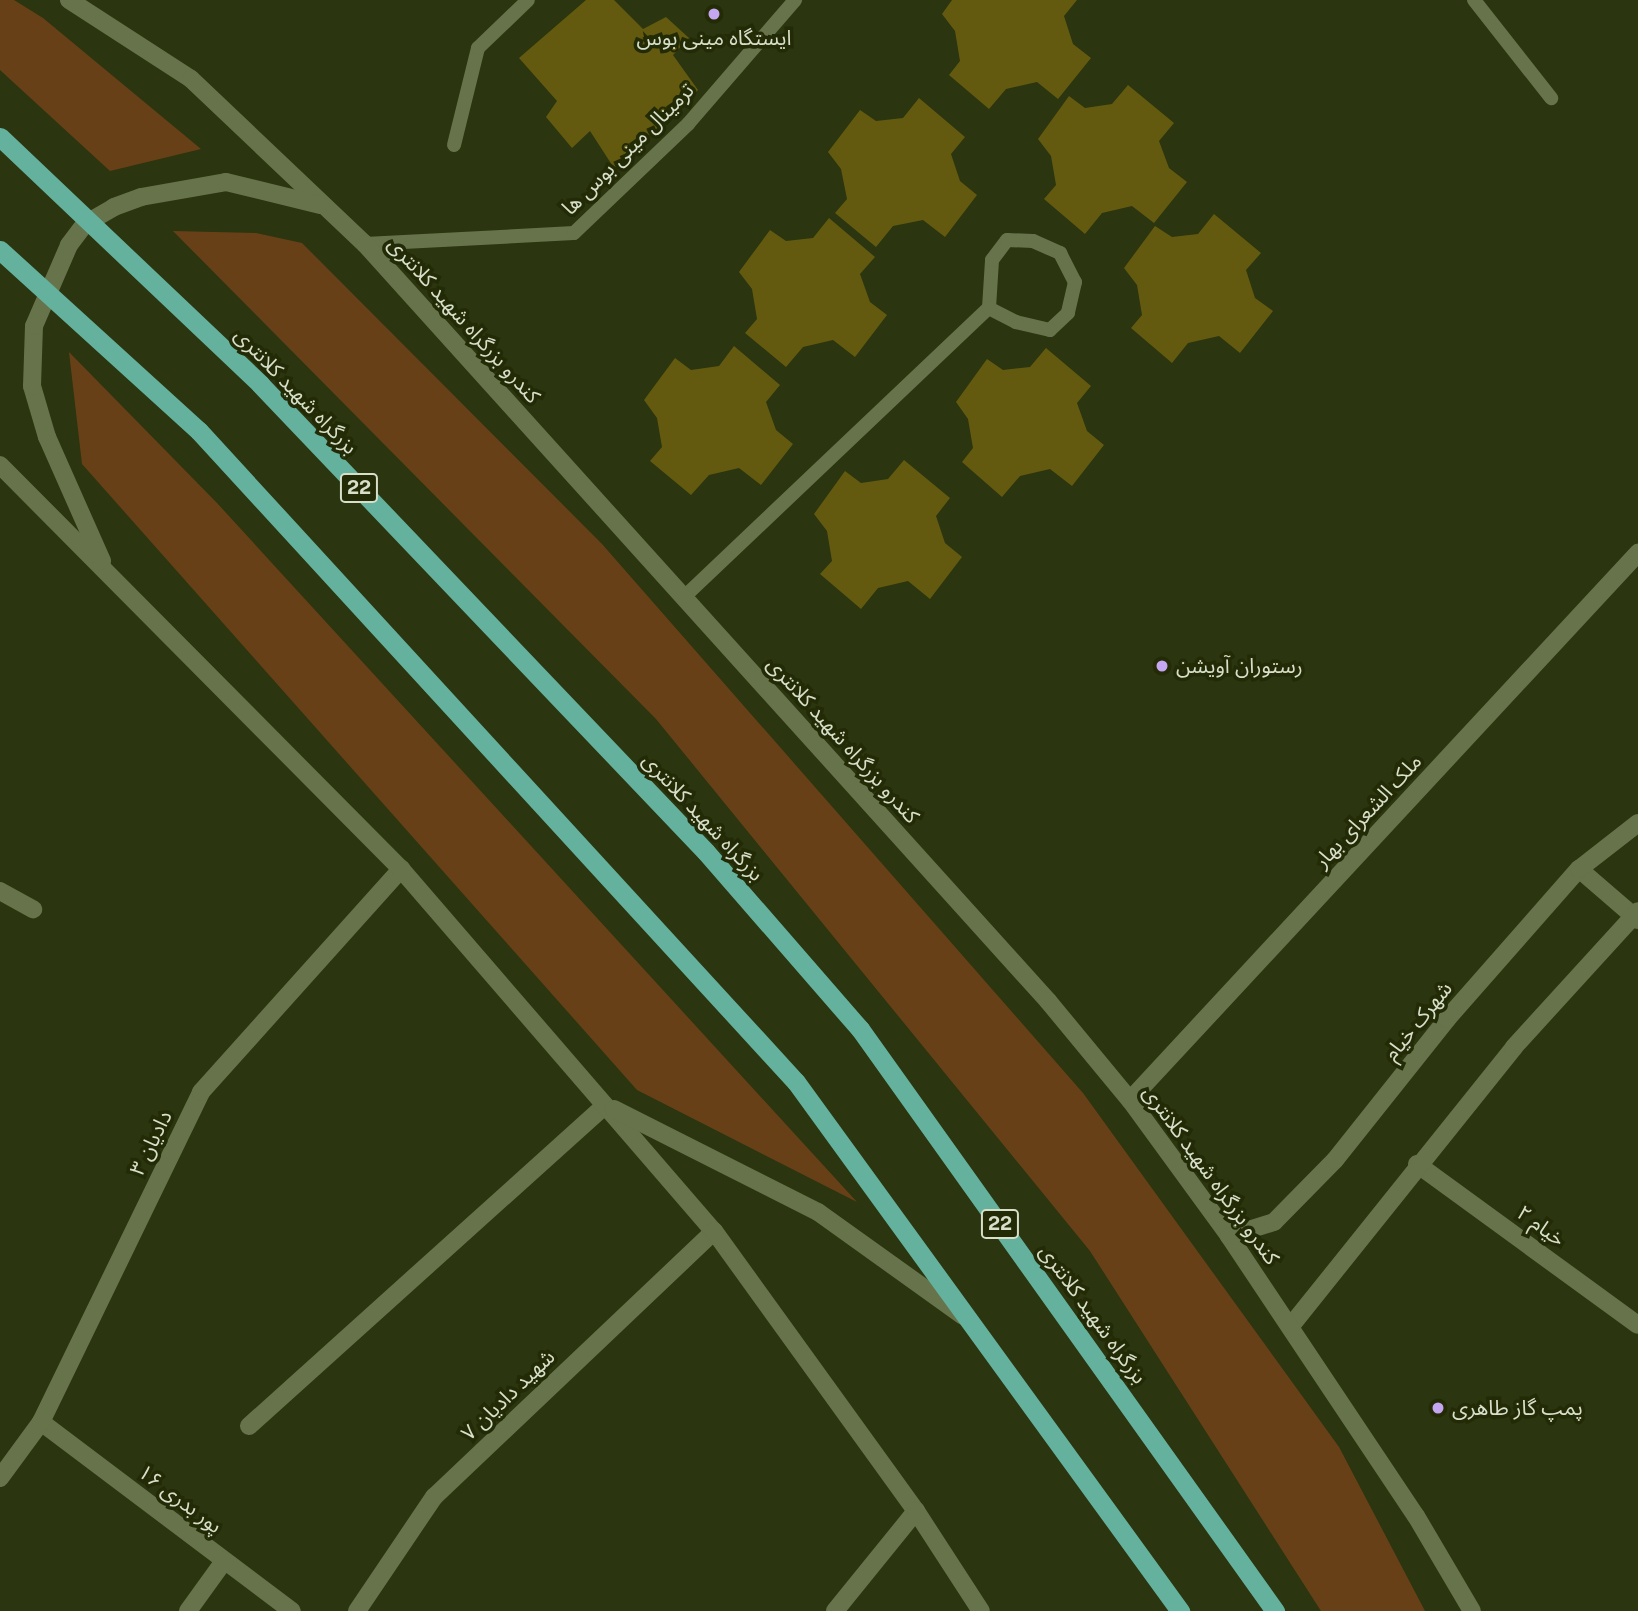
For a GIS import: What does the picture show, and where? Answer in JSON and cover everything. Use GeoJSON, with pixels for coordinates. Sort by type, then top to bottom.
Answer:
{"type":"FeatureCollection","features":[{"type":"Feature","properties":{"kind":"highway","name":"بزرگراه شهید کلانتری"},"geometry":{"type":"LineString","coordinates":[[0,137],[260,384],[706,852],[860,1029],[1275,1611]]}},
{"type":"Feature","properties":{"kind":"highway"},"geometry":{"type":"LineString","coordinates":[[0,250],[199,431],[644,912],[796,1082],[1180,1611]]}},
{"type":"Feature","properties":{"kind":"main road","name":"کندرو بزرگراه شهید کلانتری"},"geometry":{"type":"LineString","coordinates":[[69,0],[191,79],[365,244],[1048,1000],[1130,1100],[1229,1236],[1416,1516],[1472,1611]]}},
{"type":"Feature","properties":{"kind":"main road"},"geometry":{"type":"LineString","coordinates":[[106,572],[47,437],[32,386],[34,326],[69,245],[85,223],[114,207],[141,197],[226,182],[323,206]]}},
{"type":"Feature","properties":{"kind":"main road"},"geometry":{"type":"LineString","coordinates":[[0,465],[401,869],[714,1231],[916,1511],[981,1611]]}},
{"type":"Feature","properties":{"kind":"main road","name":"ملک الشعرای بهار"},"geometry":{"type":"LineString","coordinates":[[1130,1100],[1638,553]]}},
{"type":"Feature","properties":{"kind":"main road","name":"شهرک خیام"},"geometry":{"type":"LineString","coordinates":[[1229,1236],[1274,1222],[1335,1160],[1447,1019],[1579,869],[1638,823]]}},
{"type":"Feature","properties":{"kind":"main road","name":"دادیان ۳"},"geometry":{"type":"LineString","coordinates":[[0,1478],[41,1422],[201,1092],[401,869]]}},
{"type":"Feature","properties":{"kind":"main road"},"geometry":{"type":"LineString","coordinates":[[1290,1327],[1417,1164],[1514,1047],[1636,915],[1579,869]]}},
{"type":"Feature","properties":{"kind":"main road"},"geometry":{"type":"LineString","coordinates":[[0,891],[33,909]]}},
{"type":"Feature","properties":{"kind":"main road"},"geometry":{"type":"LineString","coordinates":[[605,1105],[818,1212],[968,1319]]}},
{"type":"Feature","properties":{"kind":"main road"},"geometry":{"type":"LineString","coordinates":[[249,1426],[605,1105]]}},
{"type":"Feature","properties":{"kind":"main road","name":"خیام ۲"},"geometry":{"type":"LineString","coordinates":[[1417,1164],[1638,1325]]}},
{"type":"Feature","properties":{"kind":"main road","name":"شهید دادیان ۷"},"geometry":{"type":"LineString","coordinates":[[357,1611],[378,1574],[434,1497],[714,1231]]}},
{"type":"Feature","properties":{"kind":"main road","name":"پور بدری ۱۶"},"geometry":{"type":"LineString","coordinates":[[41,1422],[292,1611]]}},
{"type":"Feature","properties":{"kind":"main road"},"geometry":{"type":"LineString","coordinates":[[835,1611],[916,1511]]}},
{"type":"Feature","properties":{"kind":"main road"},"geometry":{"type":"LineString","coordinates":[[188,1611],[224,1561]]}},
{"type":"Feature","properties":{"kind":"main road"},"geometry":{"type":"LineString","coordinates":[[1461,1592],[1464,1611]]}},
{"type":"Feature","properties":{"kind":"lane"},"geometry":{"type":"LineString","coordinates":[[454,145],[459,108],[478,48],[528,0]]}},
{"type":"Feature","properties":{"kind":"lane","name":"ترمینال مینی بوس ها"},"geometry":{"type":"LineString","coordinates":[[365,244],[574,233],[688,124],[794,0]]}},
{"type":"Feature","properties":{"kind":"lane"},"geometry":{"type":"LineString","coordinates":[[1474,0],[1551,99]]}},
{"type":"Feature","properties":{"kind":"lane"},"geometry":{"type":"LineString","coordinates":[[684,598],[989,308],[992,260],[1007,240],[1032,241],[1060,253],[1075,282],[1068,313],[1050,330],[1016,321],[989,308]]}},
{"type":"Feature","properties":{"kind":"shaded area"},"geometry":{"type":"Polygon","coordinates":[[[0,0],[14,0],[43,18],[201,149],[110,171],[0,70],[0,0]]]}},
{"type":"Feature","properties":{"kind":"shaded area"},"geometry":{"type":"Polygon","coordinates":[[[173,231],[256,233],[302,243],[602,544],[1083,1093],[1339,1447],[1425,1611],[1321,1611],[1090,1251],[656,719],[173,231]]]}},
{"type":"Feature","properties":{"kind":"shaded area"},"geometry":{"type":"Polygon","coordinates":[[[69,352],[217,503],[857,1202],[637,1090],[82,464],[69,352]]]}},
{"type":"Feature","properties":{"kind":"building"},"geometry":{"type":"Polygon","coordinates":[[[586,0],[614,0],[643,29],[666,17],[689,38],[673,55],[698,90],[614,168],[590,131],[572,148],[546,117],[557,101],[519,58],[586,0]]]}},
{"type":"Feature","properties":{"kind":"building"},"geometry":{"type":"Polygon","coordinates":[[[952,0],[1077,0],[1064,16],[1073,44],[1091,58],[1058,99],[1037,82],[1006,89],[989,109],[949,75],[960,61],[955,31],[942,14],[952,0]]]}},
{"type":"Feature","properties":{"kind":"building"},"geometry":{"type":"Polygon","coordinates":[[[1128,85],[1174,123],[1159,141],[1169,168],[1187,182],[1154,223],[1132,206],[1102,213],[1085,234],[1044,199],[1056,185],[1051,156],[1038,139],[1069,96],[1085,108],[1112,104],[1128,85]]]}},
{"type":"Feature","properties":{"kind":"building"},"geometry":{"type":"Polygon","coordinates":[[[919,98],[965,137],[951,154],[960,181],[977,195],[945,237],[923,220],[893,226],[876,247],[835,213],[847,199],[841,169],[828,152],[860,110],[876,121],[903,118],[919,98]]]}},
{"type":"Feature","properties":{"kind":"building"},"geometry":{"type":"Polygon","coordinates":[[[1214,214],[1261,253],[1246,270],[1255,298],[1273,311],[1240,353],[1219,336],[1188,343],[1172,363],[1131,328],[1142,315],[1137,285],[1124,268],[1155,226],[1172,237],[1198,234],[1214,214]]]}},
{"type":"Feature","properties":{"kind":"building"},"geometry":{"type":"Polygon","coordinates":[[[829,218],[875,257],[860,274],[870,302],[887,315],[855,357],[833,340],[803,347],[786,367],[745,333],[757,319],[752,289],[739,272],[770,230],[786,241],[813,238],[829,218]]]}},
{"type":"Feature","properties":{"kind":"building"},"geometry":{"type":"Polygon","coordinates":[[[734,346],[780,385],[766,402],[776,430],[793,444],[761,485],[739,468],[709,475],[691,495],[650,461],[662,447],[657,418],[644,400],[675,358],[691,370],[719,366],[734,346]]]}},
{"type":"Feature","properties":{"kind":"building"},"geometry":{"type":"Polygon","coordinates":[[[1046,348],[1091,386],[1077,403],[1087,431],[1104,445],[1072,486],[1050,469],[1020,476],[1002,497],[962,462],[973,448],[968,419],[956,402],[987,359],[1003,370],[1030,367],[1046,348]]]}},
{"type":"Feature","properties":{"kind":"building"},"geometry":{"type":"Polygon","coordinates":[[[904,460],[950,498],[936,516],[945,543],[962,557],[930,599],[908,581],[878,588],[861,609],[820,574],[832,561],[827,531],[814,514],[845,471],[861,483],[888,479],[904,460]]]}},
{"type":"Feature","properties":{"kind":"place","name":"ایستگاه مینی بوس"},"geometry":{"type":"Point","coordinates":[714,14]}},
{"type":"Feature","properties":{"kind":"place","name":"رستوران آویشن"},"geometry":{"type":"Point","coordinates":[1162,666]}},
{"type":"Feature","properties":{"kind":"place","name":"پمپ گاز طاهری"},"geometry":{"type":"Point","coordinates":[1438,1408]}}]}
